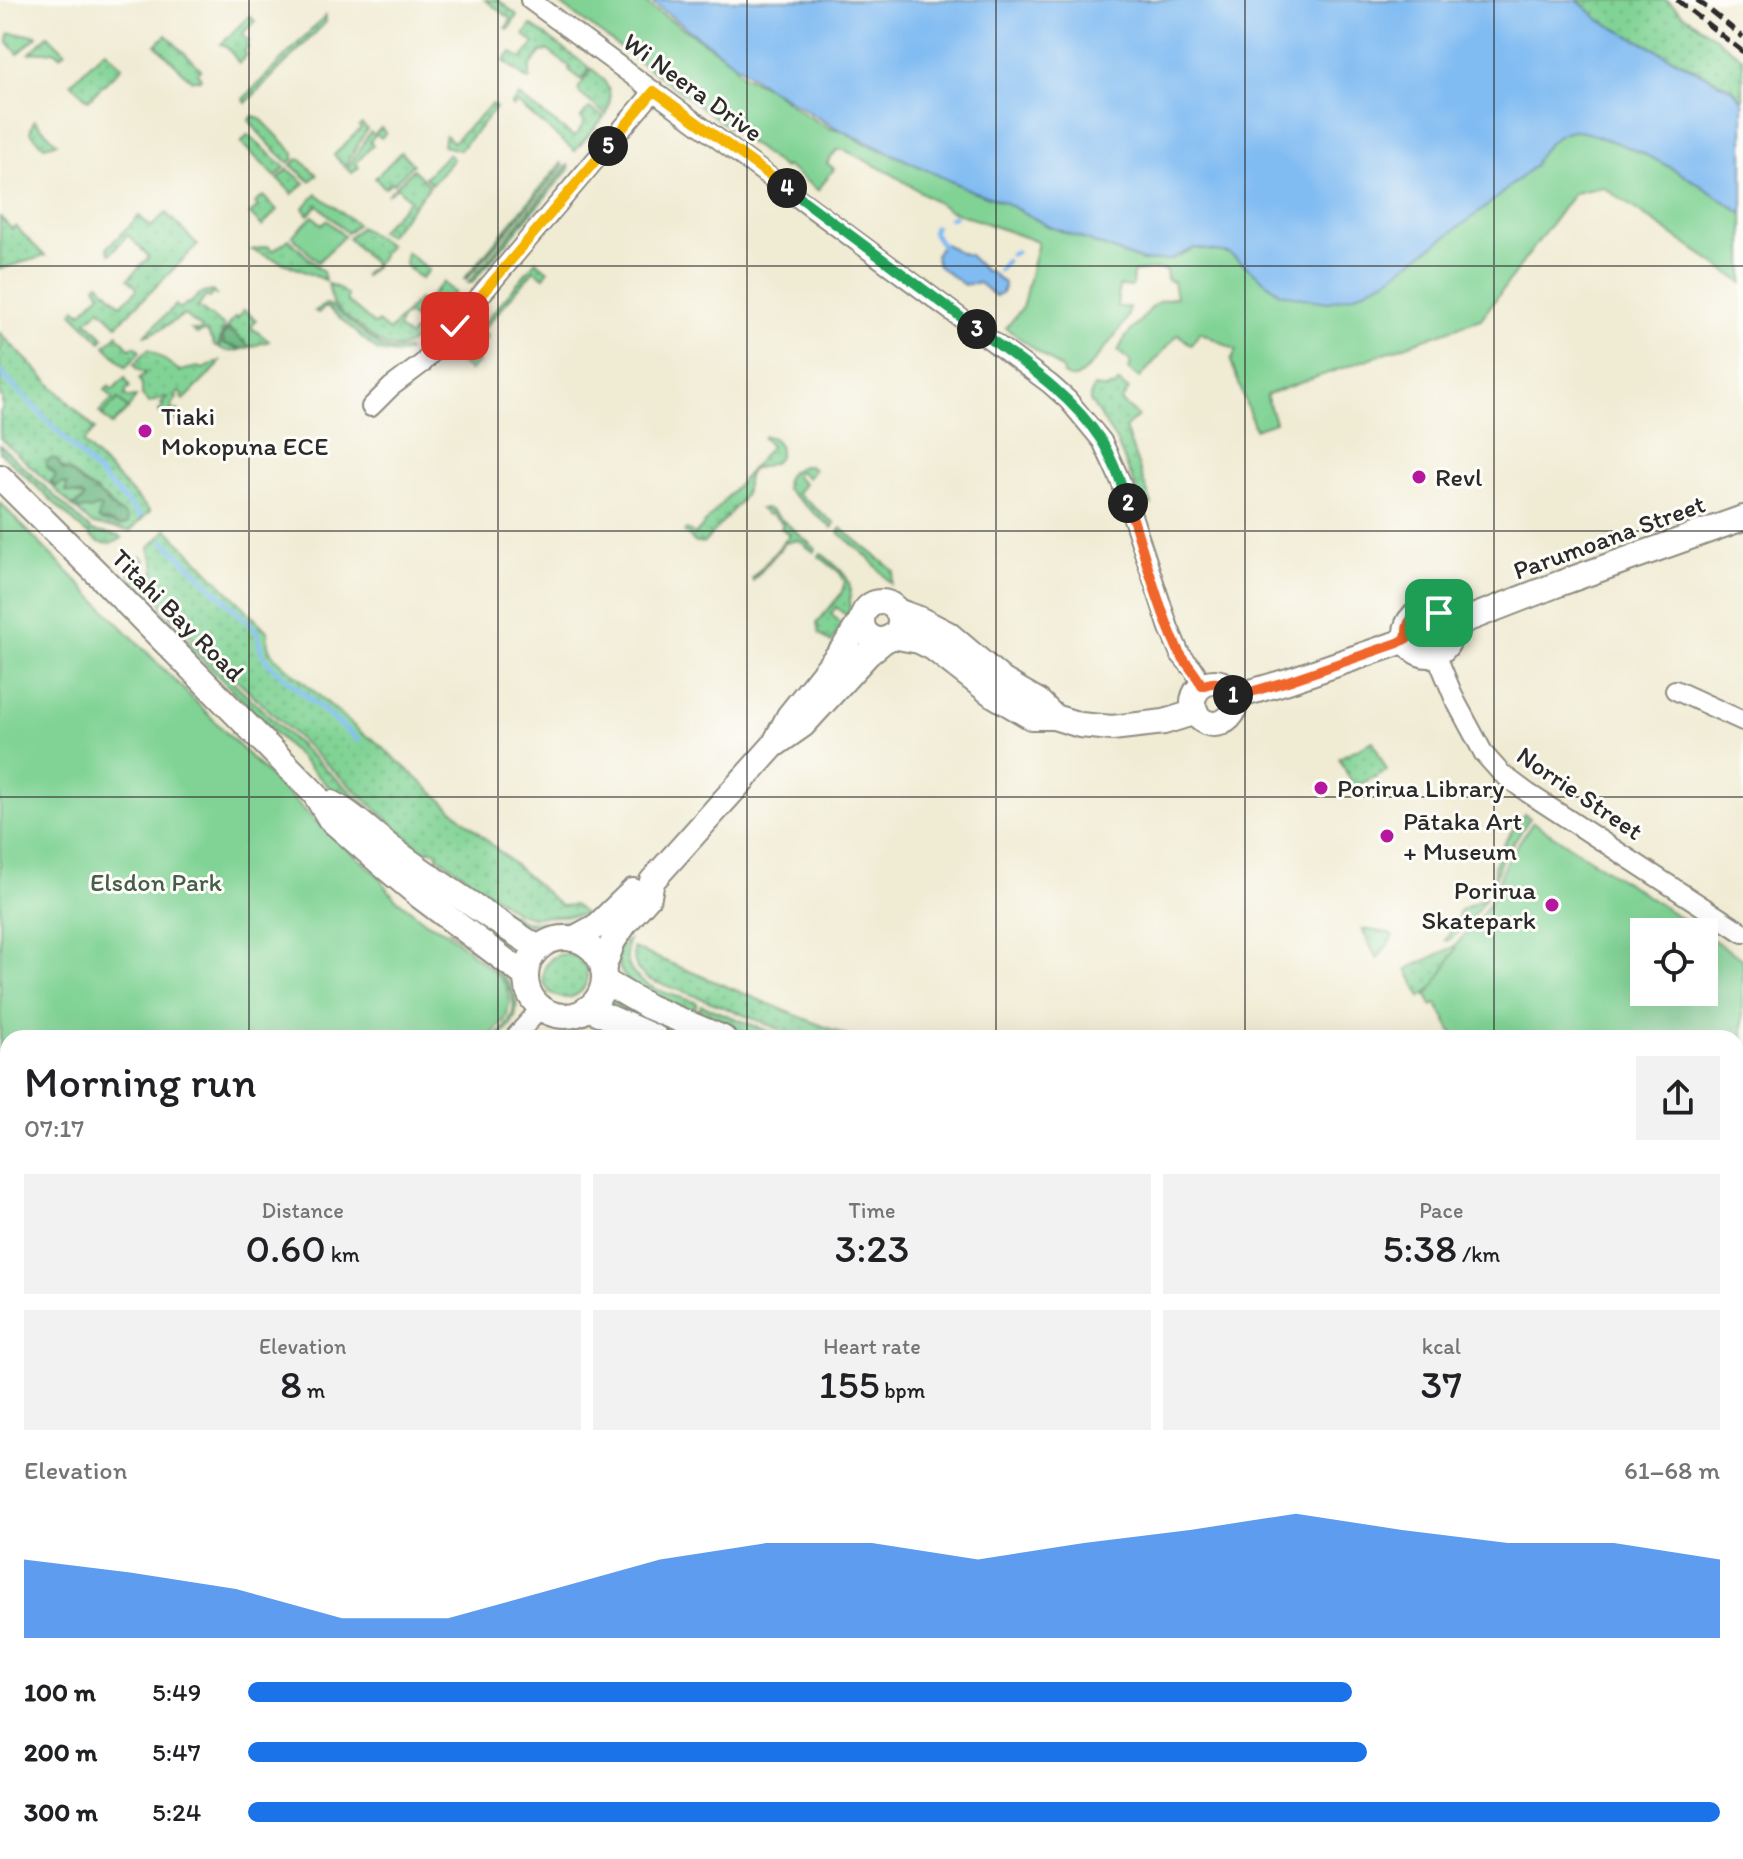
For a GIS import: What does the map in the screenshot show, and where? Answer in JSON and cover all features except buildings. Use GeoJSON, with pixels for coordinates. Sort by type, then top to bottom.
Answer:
{"type":"FeatureCollection","features":[{"type":"Feature","properties":{"kind":"main road","name":"Titahi Bay Road"},"geometry":{"type":"LineString","coordinates":[[0,477],[315,794],[330,819],[421,897],[526,976]]}},
{"type":"Feature","properties":{"kind":"main road","name":"Parumoana Street"},"geometry":{"type":"LineString","coordinates":[[1450,626],[1743,518]]}},
{"type":"Feature","properties":{"kind":"main road"},"geometry":{"type":"LineString","coordinates":[[704,1030],[649,1007],[603,975],[599,958],[584,943],[573,939],[554,939],[538,948],[529,961],[527,987],[541,1008],[569,1016],[588,1008],[598,996],[603,975],[613,941],[649,896],[652,881],[773,746],[803,725],[868,654],[889,637],[899,625],[900,618],[892,606],[878,602],[867,608],[845,646],[789,716],[773,746]]}},
{"type":"Feature","properties":{"kind":"main road"},"geometry":{"type":"LineString","coordinates":[[897,611],[948,634],[1002,680],[1038,701],[1054,717]]}},
{"type":"Feature","properties":{"kind":"main road"},"geometry":{"type":"LineString","coordinates":[[1423,611],[1439,613],[1450,626],[1448,643],[1436,654],[1420,653],[1410,646],[1407,638],[1409,621],[1423,611]]}},
{"type":"Feature","properties":{"kind":"main road"},"geometry":{"type":"LineString","coordinates":[[862,619],[870,636],[919,641],[933,648],[992,694],[1031,717],[1054,717],[1080,725],[1112,728],[1164,722],[1196,712]]}},
{"type":"Feature","properties":{"kind":"main road"},"geometry":{"type":"LineString","coordinates":[[1234,697],[1350,660],[1407,638]]}},
{"type":"Feature","properties":{"kind":"main road"},"geometry":{"type":"LineString","coordinates":[[1221,683],[1231,691],[1234,697],[1233,712],[1223,722],[1209,723],[1196,712],[1194,700],[1202,686],[1221,683]]}},
{"type":"Feature","properties":{"kind":"main road","name":"Titahi Bay Road"},"geometry":{"type":"LineString","coordinates":[[315,794],[343,809],[392,850],[538,948]]}},
{"type":"Feature","properties":{"kind":"main road"},"geometry":{"type":"LineString","coordinates":[[573,939],[597,926],[638,885],[652,881]]}},
{"type":"Feature","properties":{"kind":"main road"},"geometry":{"type":"LineString","coordinates":[[588,1008],[638,1030]]}},
{"type":"Feature","properties":{"kind":"street","name":"Wi Neera Drive"},"geometry":{"type":"LineString","coordinates":[[530,0],[1012,355],[1068,400],[1102,441],[1121,482],[1169,628],[1180,654],[1195,671],[1202,686]]}},
{"type":"Feature","properties":{"kind":"street"},"geometry":{"type":"LineString","coordinates":[[371,407],[423,363],[654,91]]}},
{"type":"Feature","properties":{"kind":"street","name":"Norrie Street"},"geometry":{"type":"LineString","coordinates":[[1436,654],[1455,700],[1484,754],[1501,773],[1741,926]]}},
{"type":"Feature","properties":{"kind":"street"},"geometry":{"type":"LineString","coordinates":[[1675,690],[1743,721]]}},
{"type":"Feature","properties":{"kind":"street"},"geometry":{"type":"LineString","coordinates":[[521,1030],[541,1008]]}},
{"type":"Feature","properties":{"kind":"green space"},"geometry":{"type":"Polygon","coordinates":[[[485,0],[498,0],[517,15],[509,29],[506,28],[511,19],[485,0]]]}},
{"type":"Feature","properties":{"kind":"green space"},"geometry":{"type":"Polygon","coordinates":[[[555,0],[641,0],[730,60],[742,75],[769,88],[829,128],[845,132],[972,191],[1004,202],[1048,226],[1142,261],[1170,260],[1194,248],[1229,253],[1280,293],[1328,302],[1354,295],[1386,280],[1536,158],[1553,140],[1564,133],[1576,131],[1624,146],[1660,162],[1743,214],[1743,283],[1603,187],[1574,193],[1481,319],[1266,395],[1275,422],[1255,429],[1231,361],[1236,350],[1200,332],[1191,345],[1178,334],[1140,378],[1129,370],[1131,362],[1118,351],[1125,338],[1154,305],[1176,297],[1173,282],[1167,280],[1166,270],[1133,272],[1132,287],[1119,286],[1117,307],[1129,307],[1126,320],[1087,369],[1075,378],[1067,377],[1063,375],[1063,370],[1006,328],[1022,308],[1038,242],[949,210],[892,174],[845,150],[837,150],[827,163],[834,169],[818,190],[555,0]]]}},
{"type":"Feature","properties":{"kind":"green space"},"geometry":{"type":"Polygon","coordinates":[[[1577,0],[1667,0],[1743,58],[1743,101],[1733,89],[1601,21],[1577,0]]]}},
{"type":"Feature","properties":{"kind":"green space"},"geometry":{"type":"Polygon","coordinates":[[[326,15],[326,22],[246,103],[243,99],[326,15]]]}},
{"type":"Feature","properties":{"kind":"green space"},"geometry":{"type":"Polygon","coordinates":[[[249,16],[255,21],[242,34],[249,41],[244,51],[247,55],[239,63],[221,44],[249,16]]]}},
{"type":"Feature","properties":{"kind":"green space"},"geometry":{"type":"Polygon","coordinates":[[[531,25],[590,68],[582,80],[547,50],[542,51],[530,67],[528,80],[504,61],[511,52],[522,59],[534,43],[524,35],[531,25]]]}},
{"type":"Feature","properties":{"kind":"green space"},"geometry":{"type":"Polygon","coordinates":[[[9,33],[37,36],[18,54],[8,42],[9,33]]]}},
{"type":"Feature","properties":{"kind":"green space"},"geometry":{"type":"Polygon","coordinates":[[[48,35],[65,52],[60,56],[54,51],[30,53],[48,35]]]}},
{"type":"Feature","properties":{"kind":"green space"},"geometry":{"type":"Polygon","coordinates":[[[166,35],[201,69],[197,73],[200,80],[191,80],[156,45],[166,35]]]}},
{"type":"Feature","properties":{"kind":"green space"},"geometry":{"type":"Polygon","coordinates":[[[105,50],[122,67],[88,100],[71,83],[105,50]]]}},
{"type":"Feature","properties":{"kind":"green space"},"geometry":{"type":"Polygon","coordinates":[[[592,69],[602,78],[610,95],[606,115],[578,89],[592,69]]]}},
{"type":"Feature","properties":{"kind":"green space"},"geometry":{"type":"Polygon","coordinates":[[[519,96],[574,137],[585,122],[581,118],[589,108],[604,117],[575,151],[517,103],[513,107],[511,105],[519,96]]]}},
{"type":"Feature","properties":{"kind":"green space"},"geometry":{"type":"Polygon","coordinates":[[[492,104],[496,108],[460,150],[443,146],[446,135],[453,142],[492,104]]]}},
{"type":"Feature","properties":{"kind":"green space"},"geometry":{"type":"Polygon","coordinates":[[[253,116],[262,120],[294,153],[289,163],[249,120],[253,116]]]}},
{"type":"Feature","properties":{"kind":"green space"},"geometry":{"type":"Polygon","coordinates":[[[34,120],[57,143],[44,146],[30,132],[34,120]]]}},
{"type":"Feature","properties":{"kind":"green space"},"geometry":{"type":"Polygon","coordinates":[[[362,124],[367,129],[345,167],[334,155],[362,124]]]}},
{"type":"Feature","properties":{"kind":"green space"},"geometry":{"type":"Polygon","coordinates":[[[381,128],[386,133],[381,138],[376,134],[370,141],[373,145],[356,163],[359,167],[352,173],[347,169],[370,132],[374,135],[381,128]]]}},
{"type":"Feature","properties":{"kind":"green space"},"geometry":{"type":"Polygon","coordinates":[[[248,135],[285,167],[276,177],[241,143],[248,135]]]}},
{"type":"Feature","properties":{"kind":"green space"},"geometry":{"type":"Polygon","coordinates":[[[401,152],[413,164],[385,188],[375,178],[401,152]]]}},
{"type":"Feature","properties":{"kind":"green space"},"geometry":{"type":"Polygon","coordinates":[[[448,154],[453,159],[432,184],[425,177],[448,154]]]}},
{"type":"Feature","properties":{"kind":"green space"},"geometry":{"type":"Polygon","coordinates":[[[300,159],[317,175],[310,181],[291,165],[300,159]]]}},
{"type":"Feature","properties":{"kind":"green space"},"geometry":{"type":"Polygon","coordinates":[[[561,163],[563,166],[464,279],[561,163]]]}},
{"type":"Feature","properties":{"kind":"green space"},"geometry":{"type":"Polygon","coordinates":[[[568,165],[569,169],[472,283],[468,283],[568,165]]]}},
{"type":"Feature","properties":{"kind":"green space"},"geometry":{"type":"Polygon","coordinates":[[[288,169],[305,183],[291,195],[278,179],[288,169]]]}},
{"type":"Feature","properties":{"kind":"green space"},"geometry":{"type":"Polygon","coordinates":[[[413,169],[430,186],[388,236],[379,231],[410,200],[397,187],[387,195],[413,169]]]}},
{"type":"Feature","properties":{"kind":"green space"},"geometry":{"type":"Polygon","coordinates":[[[317,194],[357,224],[347,233],[318,205],[308,215],[303,208],[317,194]]]}},
{"type":"Feature","properties":{"kind":"green space"},"geometry":{"type":"Polygon","coordinates":[[[263,196],[277,210],[262,226],[250,214],[263,196]]]}},
{"type":"Feature","properties":{"kind":"green space"},"geometry":{"type":"Polygon","coordinates":[[[166,213],[198,245],[117,325],[100,309],[87,321],[104,338],[101,342],[72,313],[76,308],[81,313],[101,293],[96,286],[99,283],[121,305],[136,291],[137,288],[128,279],[149,257],[128,235],[110,254],[107,248],[139,216],[151,227],[166,213]]]}},
{"type":"Feature","properties":{"kind":"green space"},"geometry":{"type":"Polygon","coordinates":[[[313,216],[322,225],[327,220],[344,236],[318,262],[292,236],[313,216]]]}},
{"type":"Feature","properties":{"kind":"green space"},"geometry":{"type":"Polygon","coordinates":[[[0,217],[12,229],[15,226],[45,256],[0,269],[0,217]]]}},
{"type":"Feature","properties":{"kind":"green space"},"geometry":{"type":"Polygon","coordinates":[[[360,227],[389,245],[365,276],[374,264],[348,238],[360,227]]]}},
{"type":"Feature","properties":{"kind":"green space"},"geometry":{"type":"Polygon","coordinates":[[[289,239],[323,272],[325,280],[252,250],[268,246],[273,251],[289,239]]]}},
{"type":"Feature","properties":{"kind":"green space"},"geometry":{"type":"Polygon","coordinates":[[[406,252],[429,270],[421,279],[405,265],[406,252]]]}},
{"type":"Feature","properties":{"kind":"green space"},"geometry":{"type":"Polygon","coordinates":[[[536,261],[548,271],[544,277],[534,270],[482,331],[488,337],[483,342],[474,335],[536,261]]]}},
{"type":"Feature","properties":{"kind":"green space"},"geometry":{"type":"Polygon","coordinates":[[[443,282],[455,293],[440,311],[427,300],[443,282]]]}},
{"type":"Feature","properties":{"kind":"green space"},"geometry":{"type":"Polygon","coordinates":[[[328,284],[347,295],[347,301],[375,325],[378,322],[389,331],[419,299],[426,305],[414,319],[404,316],[398,328],[409,337],[418,327],[423,331],[399,348],[384,345],[338,310],[328,284]]]}},
{"type":"Feature","properties":{"kind":"green space"},"geometry":{"type":"Polygon","coordinates":[[[212,291],[217,296],[213,293],[209,298],[206,296],[198,307],[224,326],[218,347],[205,331],[197,334],[192,330],[202,328],[184,315],[145,335],[176,305],[180,309],[200,294],[212,291]]]}},
{"type":"Feature","properties":{"kind":"green space"},"geometry":{"type":"Polygon","coordinates":[[[326,304],[381,347],[391,351],[407,349],[408,352],[395,354],[378,351],[328,308],[318,313],[315,311],[326,304]]]}},
{"type":"Feature","properties":{"kind":"green space"},"geometry":{"type":"Polygon","coordinates":[[[244,310],[256,320],[251,327],[269,341],[250,347],[229,330],[231,347],[242,349],[231,352],[220,348],[222,335],[244,310]]]}},
{"type":"Feature","properties":{"kind":"green space"},"geometry":{"type":"Polygon","coordinates":[[[229,329],[250,347],[242,349],[224,344],[225,331],[229,329]]]}},
{"type":"Feature","properties":{"kind":"green space"},"geometry":{"type":"Polygon","coordinates":[[[0,333],[95,429],[83,443],[150,511],[130,531],[92,524],[77,510],[102,507],[102,522],[121,526],[128,523],[107,500],[59,465],[48,468],[55,474],[52,486],[0,438],[0,348],[3,345],[0,333]]]}},
{"type":"Feature","properties":{"kind":"green space"},"geometry":{"type":"Polygon","coordinates":[[[118,334],[130,349],[134,346],[140,352],[126,367],[105,346],[118,334]]]}},
{"type":"Feature","properties":{"kind":"green space"},"geometry":{"type":"Polygon","coordinates":[[[149,349],[180,371],[198,367],[203,369],[220,361],[184,400],[179,392],[176,395],[170,413],[177,410],[186,419],[177,421],[171,416],[167,419],[159,411],[166,397],[149,403],[142,395],[139,379],[145,373],[134,364],[149,349]]]}},
{"type":"Feature","properties":{"kind":"green space"},"geometry":{"type":"Polygon","coordinates":[[[462,349],[478,362],[470,371],[454,358],[462,349]]]}},
{"type":"Feature","properties":{"kind":"green space"},"geometry":{"type":"Polygon","coordinates":[[[125,377],[130,387],[125,394],[128,398],[136,397],[128,409],[118,399],[102,415],[99,412],[113,398],[105,390],[109,386],[112,390],[125,377]]]}},
{"type":"Feature","properties":{"kind":"green space"},"geometry":{"type":"Polygon","coordinates":[[[1119,382],[1129,390],[1121,401],[1138,416],[1125,428],[1152,505],[1143,505],[1116,440],[1090,401],[1094,387],[1114,388],[1119,382]]]}},
{"type":"Feature","properties":{"kind":"green space"},"geometry":{"type":"Polygon","coordinates":[[[118,399],[128,409],[112,425],[102,415],[118,399]]]}},
{"type":"Feature","properties":{"kind":"green space"},"geometry":{"type":"Polygon","coordinates":[[[763,438],[774,439],[779,446],[778,458],[751,471],[744,495],[736,506],[704,543],[696,543],[684,532],[687,529],[695,535],[771,446],[763,438]]]}},
{"type":"Feature","properties":{"kind":"green space"},"geometry":{"type":"Polygon","coordinates":[[[0,445],[92,531],[122,538],[106,544],[86,533],[0,452],[0,445]]]}},
{"type":"Feature","properties":{"kind":"green space"},"geometry":{"type":"Polygon","coordinates":[[[53,458],[63,470],[70,471],[126,516],[128,523],[121,526],[98,519],[101,507],[98,506],[91,510],[77,510],[72,506],[84,497],[66,492],[67,484],[62,483],[54,488],[51,481],[55,474],[46,465],[53,458]]]}},
{"type":"Feature","properties":{"kind":"green space"},"geometry":{"type":"Polygon","coordinates":[[[802,466],[814,470],[808,478],[799,471],[795,476],[804,484],[797,493],[835,524],[832,528],[786,489],[789,474],[802,466]]]}},
{"type":"Feature","properties":{"kind":"green space"},"geometry":{"type":"Polygon","coordinates":[[[62,483],[68,484],[71,492],[84,497],[83,500],[72,506],[54,488],[62,483]]]}},
{"type":"Feature","properties":{"kind":"green space","name":"Elsdon Park"},"geometry":{"type":"Polygon","coordinates":[[[0,503],[251,758],[321,826],[377,874],[394,897],[427,923],[445,931],[494,972],[506,985],[510,1001],[506,1018],[496,1030],[0,1030],[0,503]]]}},
{"type":"Feature","properties":{"kind":"green space"},"geometry":{"type":"Polygon","coordinates":[[[765,508],[816,549],[814,552],[798,540],[785,543],[753,581],[790,535],[781,528],[783,524],[760,509],[765,508]]]}},
{"type":"Feature","properties":{"kind":"green space"},"geometry":{"type":"Polygon","coordinates":[[[841,528],[894,571],[891,584],[870,559],[838,532],[841,528]]]}},
{"type":"Feature","properties":{"kind":"green space"},"geometry":{"type":"Polygon","coordinates":[[[167,529],[268,632],[268,645],[274,656],[364,735],[373,739],[561,906],[574,905],[586,915],[531,917],[516,912],[437,856],[438,853],[419,847],[314,753],[162,606],[154,583],[154,562],[149,548],[167,529]]]}},
{"type":"Feature","properties":{"kind":"green space"},"geometry":{"type":"Polygon","coordinates":[[[821,553],[848,579],[851,594],[848,617],[836,607],[831,614],[842,624],[831,643],[819,633],[817,623],[841,594],[845,582],[840,573],[819,556],[821,553]]]}},
{"type":"Feature","properties":{"kind":"green space"},"geometry":{"type":"Polygon","coordinates":[[[141,556],[145,560],[148,585],[157,609],[395,832],[393,836],[343,801],[132,590],[130,572],[141,556]]]}},
{"type":"Feature","properties":{"kind":"green space"},"geometry":{"type":"Polygon","coordinates":[[[1373,741],[1387,771],[1354,787],[1339,758],[1373,741]]]}},
{"type":"Feature","properties":{"kind":"green space"},"geometry":{"type":"Polygon","coordinates":[[[1524,814],[1530,818],[1501,860],[1495,879],[1498,854],[1524,814]]]}},
{"type":"Feature","properties":{"kind":"green space"},"geometry":{"type":"Polygon","coordinates":[[[1533,822],[1680,918],[1630,918],[1630,1006],[1718,1006],[1718,943],[1743,959],[1743,1030],[1451,1030],[1437,1004],[1432,1006],[1427,995],[1455,951],[1455,946],[1494,896],[1506,861],[1533,822]]]}},
{"type":"Feature","properties":{"kind":"green space"},"geometry":{"type":"Polygon","coordinates":[[[434,860],[524,921],[587,920],[575,925],[536,926],[521,923],[455,882],[434,860]]]}},
{"type":"Feature","properties":{"kind":"green space"},"geometry":{"type":"Polygon","coordinates":[[[1487,897],[1459,932],[1445,940],[1460,910],[1487,897]]]}},
{"type":"Feature","properties":{"kind":"green space"},"geometry":{"type":"Polygon","coordinates":[[[448,929],[493,964],[511,987],[516,999],[516,1012],[506,1030],[502,1030],[513,1012],[513,1000],[509,988],[491,966],[448,929]]]}},
{"type":"Feature","properties":{"kind":"green space"},"geometry":{"type":"Polygon","coordinates":[[[1362,929],[1389,933],[1393,937],[1377,959],[1362,929]]]}},
{"type":"Feature","properties":{"kind":"green space"},"geometry":{"type":"Polygon","coordinates":[[[628,940],[626,955],[637,977],[658,990],[697,1003],[693,1012],[647,994],[626,979],[620,970],[618,957],[620,946],[628,940]]]}},
{"type":"Feature","properties":{"kind":"green space"},"geometry":{"type":"Polygon","coordinates":[[[1455,946],[1441,976],[1421,997],[1407,969],[1455,946]]]}},
{"type":"Feature","properties":{"kind":"green space"},"geometry":{"type":"Polygon","coordinates":[[[633,948],[833,1030],[782,1030],[646,978],[637,969],[633,948]]]}},
{"type":"Feature","properties":{"kind":"green space"},"geometry":{"type":"Polygon","coordinates":[[[565,954],[580,961],[587,976],[580,991],[565,998],[550,991],[543,976],[550,961],[565,954]]]}},
{"type":"Feature","properties":{"kind":"green space"},"geometry":{"type":"Polygon","coordinates":[[[612,998],[680,1030],[660,1030],[606,1006],[612,998]]]}},
{"type":"Feature","properties":{"kind":"green space"},"geometry":{"type":"Polygon","coordinates":[[[701,1005],[765,1030],[730,1030],[697,1015],[701,1005]]]}},
{"type":"Feature","properties":{"kind":"water"},"geometry":{"type":"Polygon","coordinates":[[[649,0],[1577,0],[1601,21],[1733,90],[1743,101],[1743,214],[1658,161],[1588,133],[1567,132],[1554,139],[1539,154],[1534,166],[1481,211],[1386,280],[1354,295],[1328,302],[1302,298],[1280,293],[1229,253],[1194,248],[1170,260],[1143,261],[1048,226],[1004,202],[972,191],[830,125],[758,81],[649,0]]]}},
{"type":"Feature","properties":{"kind":"water"},"geometry":{"type":"Polygon","coordinates":[[[944,244],[969,255],[985,271],[1004,283],[1000,294],[995,296],[979,283],[964,285],[938,266],[935,255],[944,244]]]}},
{"type":"Feature","properties":{"kind":"waterway"},"geometry":{"type":"LineString","coordinates":[[950,218],[954,216]]}},
{"type":"Feature","properties":{"kind":"waterway"},"geometry":{"type":"LineString","coordinates":[[935,227],[933,232],[942,245]]}},
{"type":"Feature","properties":{"kind":"waterway"},"geometry":{"type":"LineString","coordinates":[[1011,254],[1016,252]]}},
{"type":"Feature","properties":{"kind":"waterway"},"geometry":{"type":"LineString","coordinates":[[999,270],[1006,261]]}},
{"type":"Feature","properties":{"kind":"waterway"},"geometry":{"type":"LineString","coordinates":[[0,372],[140,516]]}},
{"type":"Feature","properties":{"kind":"waterway"},"geometry":{"type":"LineString","coordinates":[[164,541],[257,631],[261,650],[269,664],[358,740]]}},
{"type":"Feature","properties":{"kind":"railway"},"geometry":{"type":"LineString","coordinates":[[1677,0],[1743,52]]}},
{"type":"Feature","properties":{"kind":"railway"},"geometry":{"type":"LineString","coordinates":[[1697,0],[1743,37]]}},
{"type":"Feature","properties":{"kind":"place","name":"Tiaki Mokopuna ECE"},"geometry":{"type":"Point","coordinates":[145,431]}},
{"type":"Feature","properties":{"kind":"place","name":"Revl"},"geometry":{"type":"Point","coordinates":[1419,477]}},
{"type":"Feature","properties":{"kind":"place","name":"Porirua Library"},"geometry":{"type":"Point","coordinates":[1321,788]}},
{"type":"Feature","properties":{"kind":"place","name":"Pātaka Art + Museum"},"geometry":{"type":"Point","coordinates":[1387,836]}},
{"type":"Feature","properties":{"kind":"place","name":"Porirua Skatepark"},"geometry":{"type":"Point","coordinates":[1552,905]}},
{"type":"Feature","properties":{"kind":"route"},"geometry":{"type":"LineString","coordinates":[[455,326],[654,91],[1012,355],[1068,400],[1102,441],[1121,482],[1169,628],[1180,654],[1195,671],[1202,686],[1221,683],[1234,697],[1259,690],[1398,643],[1407,638],[1407,625],[1419,612],[1431,610],[1439,613]]}}]}
